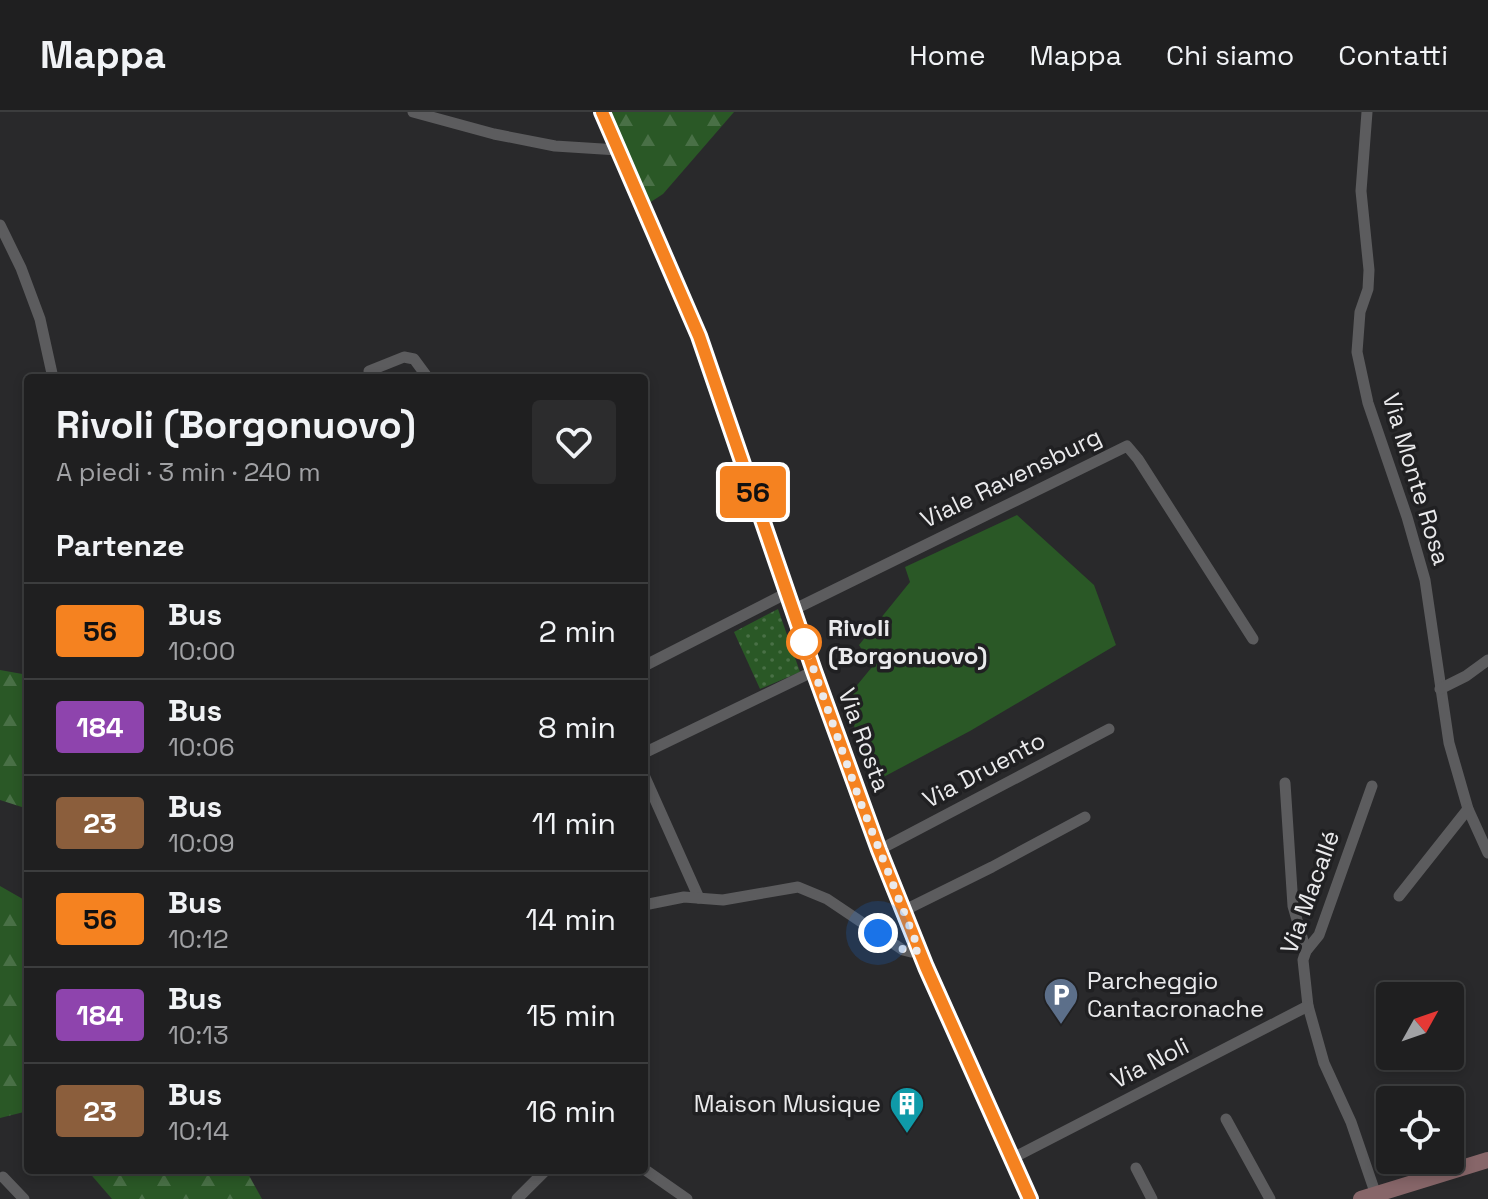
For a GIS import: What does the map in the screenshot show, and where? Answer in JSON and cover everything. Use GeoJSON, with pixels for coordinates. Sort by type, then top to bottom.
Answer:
{"type":"FeatureCollection","features":[{"type":"Feature","properties":{"kind":"street"},"geometry":{"type":"LineString","coordinates":[[413,112],[494,134],[555,146],[618,150]]}},
{"type":"Feature","properties":{"kind":"street","name":"Via Rosta"},"geometry":{"type":"LineString","coordinates":[[602,112],[695,325],[814,671],[903,911],[1030,1199]]}},
{"type":"Feature","properties":{"kind":"street","name":"Via Monte Rosa"},"geometry":{"type":"LineString","coordinates":[[1367,112],[1361,191],[1369,270],[1368,289],[1360,312],[1357,352],[1368,403],[1425,580],[1449,743],[1468,809],[1488,853]]}},
{"type":"Feature","properties":{"kind":"street"},"geometry":{"type":"LineString","coordinates":[[0,225],[21,268],[40,319],[52,374]]}},
{"type":"Feature","properties":{"kind":"street"},"geometry":{"type":"LineString","coordinates":[[369,371],[404,357],[414,359],[425,374]]}},
{"type":"Feature","properties":{"kind":"street","name":"Viale Ravensburg"},"geometry":{"type":"LineString","coordinates":[[793,610],[1127,446],[1253,639]]}},
{"type":"Feature","properties":{"kind":"street"},"geometry":{"type":"LineString","coordinates":[[648,664],[787,593]]}},
{"type":"Feature","properties":{"kind":"street"},"geometry":{"type":"LineString","coordinates":[[1440,689],[1488,660]]}},
{"type":"Feature","properties":{"kind":"street"},"geometry":{"type":"LineString","coordinates":[[648,751],[814,671]]}},
{"type":"Feature","properties":{"kind":"street","name":"Via Druento"},"geometry":{"type":"LineString","coordinates":[[879,850],[1109,729]]}},
{"type":"Feature","properties":{"kind":"street"},"geometry":{"type":"LineString","coordinates":[[1285,783],[1293,906],[1306,951]]}},
{"type":"Feature","properties":{"kind":"street"},"geometry":{"type":"LineString","coordinates":[[648,784],[699,898]]}},
{"type":"Feature","properties":{"kind":"street","name":"Via Macallé"},"geometry":{"type":"LineString","coordinates":[[1368,1197],[1351,1122],[1324,1063],[1308,1006],[1303,960],[1319,935],[1372,786]]}},
{"type":"Feature","properties":{"kind":"street"},"geometry":{"type":"LineString","coordinates":[[1399,896],[1468,809]]}},
{"type":"Feature","properties":{"kind":"street"},"geometry":{"type":"LineString","coordinates":[[648,810],[660,810]]}},
{"type":"Feature","properties":{"kind":"street"},"geometry":{"type":"LineString","coordinates":[[903,911],[1085,817]]}},
{"type":"Feature","properties":{"kind":"street"},"geometry":{"type":"LineString","coordinates":[[648,904],[684,897],[723,900],[788,888],[809,890],[826,898],[903,950],[919,950]]}},
{"type":"Feature","properties":{"kind":"street","name":"Via Noli"},"geometry":{"type":"LineString","coordinates":[[1011,1159],[1308,1006]]}},
{"type":"Feature","properties":{"kind":"street"},"geometry":{"type":"LineString","coordinates":[[1226,1119],[1270,1199]]}},
{"type":"Feature","properties":{"kind":"street"},"geometry":{"type":"LineString","coordinates":[[1368,1197],[1488,1160]]}},
{"type":"Feature","properties":{"kind":"street"},"geometry":{"type":"LineString","coordinates":[[1136,1168],[1152,1199]]}},
{"type":"Feature","properties":{"kind":"street"},"geometry":{"type":"LineString","coordinates":[[648,1172],[687,1199]]}},
{"type":"Feature","properties":{"kind":"street"},"geometry":{"type":"LineString","coordinates":[[517,1199],[542,1174]]}},
{"type":"Feature","properties":{"kind":"street"},"geometry":{"type":"LineString","coordinates":[[3,1177],[24,1199]]}},
{"type":"Feature","properties":{"kind":"green space"},"geometry":{"type":"Polygon","coordinates":[[[605,112],[734,112],[663,194],[643,207],[605,112]]]}},
{"type":"Feature","properties":{"kind":"green space"},"geometry":{"type":"Polygon","coordinates":[[[1017,515],[1094,585],[1116,645],[970,731],[876,781],[844,701],[872,667],[859,645],[910,582],[905,567],[1017,515]]]}},
{"type":"Feature","properties":{"kind":"green space"},"geometry":{"type":"Polygon","coordinates":[[[778,609],[800,672],[760,689],[734,632],[778,609]]]}},
{"type":"Feature","properties":{"kind":"green space"},"geometry":{"type":"Polygon","coordinates":[[[0,670],[24,674],[24,808],[0,800],[0,670]]]}},
{"type":"Feature","properties":{"kind":"green space"},"geometry":{"type":"Polygon","coordinates":[[[0,886],[24,900],[24,1112],[0,1118],[0,886]]]}},
{"type":"Feature","properties":{"kind":"green space"},"geometry":{"type":"Polygon","coordinates":[[[90,1174],[248,1174],[262,1199],[112,1199],[90,1174]]]}},
{"type":"Feature","properties":{"kind":"bus line","name":"56"},"geometry":{"type":"LineString","coordinates":[[602,112],[687,304],[879,850],[926,967],[1030,1199]]}},
{"type":"Feature","properties":{"kind":"place","name":"Rivoli (Borgonuovo)"},"geometry":{"type":"Point","coordinates":[804,642]}},
{"type":"Feature","properties":{"kind":"place","name":"Parcheggio Cantacronache"},"geometry":{"type":"Point","coordinates":[1061,1026]}},
{"type":"Feature","properties":{"kind":"place","name":"Maison Musique"},"geometry":{"type":"Point","coordinates":[907,1135]}},
{"type":"Feature","properties":{"kind":"route"},"geometry":{"type":"LineString","coordinates":[[804,642],[860,801],[919,950],[903,950],[878,933]]}}]}
